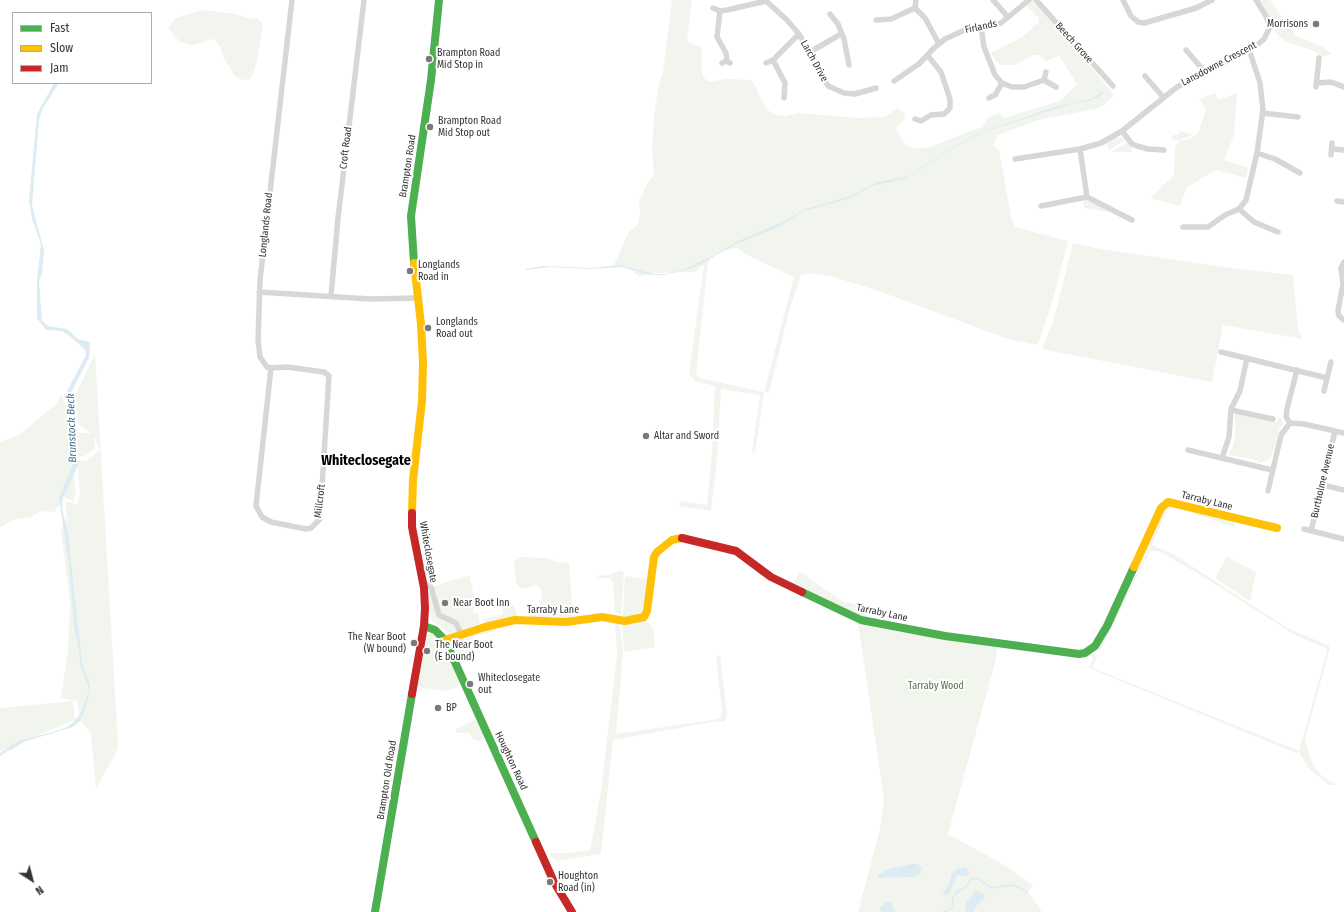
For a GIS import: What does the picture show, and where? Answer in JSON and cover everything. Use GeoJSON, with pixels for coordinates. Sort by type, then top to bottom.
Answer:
{"type":"FeatureCollection","features":[{"type":"Feature","properties":{"kind":"street","name":"Longlands Road"},"geometry":{"type":"LineString","coordinates":[[260,292],[266,221],[292,0]]}},
{"type":"Feature","properties":{"kind":"street","name":"Croft Road"},"geometry":{"type":"LineString","coordinates":[[331,296],[337,225],[364,0]]}},
{"type":"Feature","properties":{"kind":"street","name":"Brampton Road"},"geometry":{"type":"LineString","coordinates":[[422,336],[412,245],[411,216],[431,80],[440,0]]}},
{"type":"Feature","properties":{"kind":"street"},"geometry":{"type":"LineString","coordinates":[[915,8],[916,0]]}},
{"type":"Feature","properties":{"kind":"street"},"geometry":{"type":"LineString","coordinates":[[993,0],[1008,17]]}},
{"type":"Feature","properties":{"kind":"street","name":"Firlands"},"geometry":{"type":"LineString","coordinates":[[894,81],[907,74],[928,56],[939,44],[961,32],[1001,23],[1029,0]]}},
{"type":"Feature","properties":{"kind":"street","name":"Beech Grove"},"geometry":{"type":"LineString","coordinates":[[1036,0],[1113,86]]}},
{"type":"Feature","properties":{"kind":"street"},"geometry":{"type":"LineString","coordinates":[[1123,0],[1131,16],[1138,22],[1144,23],[1196,8],[1212,0]]}},
{"type":"Feature","properties":{"kind":"street","name":"Lansdowne Crescent"},"geometry":{"type":"LineString","coordinates":[[1015,159],[1080,149],[1101,143],[1122,131],[1177,87],[1264,39],[1270,27],[1266,16],[1256,0]]}},
{"type":"Feature","properties":{"kind":"street"},"geometry":{"type":"LineString","coordinates":[[713,8],[720,11],[753,5],[765,1]]}},
{"type":"Feature","properties":{"kind":"street","name":"Larch Drive"},"geometry":{"type":"LineString","coordinates":[[765,1],[799,34],[810,52],[824,82],[833,90],[844,94],[855,94],[876,88]]}},
{"type":"Feature","properties":{"kind":"street"},"geometry":{"type":"LineString","coordinates":[[876,20],[891,19],[915,8]]}},
{"type":"Feature","properties":{"kind":"street"},"geometry":{"type":"LineString","coordinates":[[915,8],[925,18],[939,44]]}},
{"type":"Feature","properties":{"kind":"street"},"geometry":{"type":"LineString","coordinates":[[720,11],[718,37],[726,53],[726,62]]}},
{"type":"Feature","properties":{"kind":"street"},"geometry":{"type":"LineString","coordinates":[[830,14],[838,24],[845,43],[849,65]]}},
{"type":"Feature","properties":{"kind":"street"},"geometry":{"type":"LineString","coordinates":[[980,28],[984,47],[996,75],[1002,83],[1017,88],[1044,80],[1056,87]]}},
{"type":"Feature","properties":{"kind":"street"},"geometry":{"type":"LineString","coordinates":[[766,63],[773,60],[799,34]]}},
{"type":"Feature","properties":{"kind":"street"},"geometry":{"type":"LineString","coordinates":[[810,52],[841,34]]}},
{"type":"Feature","properties":{"kind":"street"},"geometry":{"type":"LineString","coordinates":[[1183,227],[1208,227],[1239,209],[1247,198],[1257,153],[1262,113],[1260,83],[1248,49]]}},
{"type":"Feature","properties":{"kind":"street"},"geometry":{"type":"LineString","coordinates":[[1186,50],[1204,72]]}},
{"type":"Feature","properties":{"kind":"street"},"geometry":{"type":"LineString","coordinates":[[915,120],[921,121],[931,115],[944,114],[948,111],[951,104],[941,72],[928,56]]}},
{"type":"Feature","properties":{"kind":"street"},"geometry":{"type":"LineString","coordinates":[[1319,58],[1316,85],[1331,82],[1344,87]]}},
{"type":"Feature","properties":{"kind":"street"},"geometry":{"type":"LineString","coordinates":[[773,60],[785,83],[784,98]]}},
{"type":"Feature","properties":{"kind":"street"},"geometry":{"type":"LineString","coordinates":[[1044,80],[1046,72]]}},
{"type":"Feature","properties":{"kind":"street"},"geometry":{"type":"LineString","coordinates":[[1145,76],[1164,97]]}},
{"type":"Feature","properties":{"kind":"street"},"geometry":{"type":"LineString","coordinates":[[989,98],[995,95],[1002,83]]}},
{"type":"Feature","properties":{"kind":"street"},"geometry":{"type":"LineString","coordinates":[[1262,113],[1298,117]]}},
{"type":"Feature","properties":{"kind":"street"},"geometry":{"type":"LineString","coordinates":[[925,119],[925,127]]}},
{"type":"Feature","properties":{"kind":"street"},"geometry":{"type":"LineString","coordinates":[[1122,131],[1132,144],[1148,149],[1164,150]]}},
{"type":"Feature","properties":{"kind":"street"},"geometry":{"type":"LineString","coordinates":[[1080,149],[1087,197]]}},
{"type":"Feature","properties":{"kind":"street"},"geometry":{"type":"LineString","coordinates":[[1332,149],[1344,150]]}},
{"type":"Feature","properties":{"kind":"street"},"geometry":{"type":"LineString","coordinates":[[1257,153],[1275,160],[1300,173]]}},
{"type":"Feature","properties":{"kind":"street"},"geometry":{"type":"LineString","coordinates":[[1041,206],[1087,197],[1132,220]]}},
{"type":"Feature","properties":{"kind":"street"},"geometry":{"type":"LineString","coordinates":[[1337,201],[1344,202]]}},
{"type":"Feature","properties":{"kind":"street"},"geometry":{"type":"LineString","coordinates":[[1239,209],[1254,222],[1278,232]]}},
{"type":"Feature","properties":{"kind":"street"},"geometry":{"type":"LineString","coordinates":[[1344,262],[1341,268],[1343,284],[1338,311],[1339,316],[1344,320]]}},
{"type":"Feature","properties":{"kind":"street"},"geometry":{"type":"LineString","coordinates":[[271,368],[264,364],[259,352],[260,292],[398,299],[419,298]]}},
{"type":"Feature","properties":{"kind":"street","name":"Whiteclosegate"},"geometry":{"type":"LineString","coordinates":[[419,652],[424,626],[425,608],[423,582],[415,549],[411,508],[422,401],[422,336]]}},
{"type":"Feature","properties":{"kind":"street"},"geometry":{"type":"LineString","coordinates":[[1221,352],[1327,378]]}},
{"type":"Feature","properties":{"kind":"street"},"geometry":{"type":"LineString","coordinates":[[1222,458],[1229,437],[1231,410],[1240,391],[1248,358]]}},
{"type":"Feature","properties":{"kind":"street"},"geometry":{"type":"LineString","coordinates":[[1324,391],[1332,362]]}},
{"type":"Feature","properties":{"kind":"street","name":"Millcroft"},"geometry":{"type":"LineString","coordinates":[[287,367],[324,372],[329,378],[320,519],[311,528],[306,529],[271,522],[262,517],[256,506],[271,368],[287,367]]}},
{"type":"Feature","properties":{"kind":"street"},"geometry":{"type":"LineString","coordinates":[[1290,423],[1286,417],[1287,409],[1297,370]]}},
{"type":"Feature","properties":{"kind":"street"},"geometry":{"type":"LineString","coordinates":[[1231,410],[1273,419]]}},
{"type":"Feature","properties":{"kind":"street"},"geometry":{"type":"LineString","coordinates":[[1290,423],[1304,424],[1344,434]]}},
{"type":"Feature","properties":{"kind":"street"},"geometry":{"type":"LineString","coordinates":[[1268,491],[1281,434],[1290,423]]}},
{"type":"Feature","properties":{"kind":"street","name":"Burtholme Avenue"},"geometry":{"type":"LineString","coordinates":[[1311,531],[1335,431]]}},
{"type":"Feature","properties":{"kind":"street"},"geometry":{"type":"LineString","coordinates":[[1188,450],[1272,470]]}},
{"type":"Feature","properties":{"kind":"street"},"geometry":{"type":"LineString","coordinates":[[1322,484],[1344,490]]}},
{"type":"Feature","properties":{"kind":"street","name":"Tarraby Lane"},"geometry":{"type":"LineString","coordinates":[[445,640],[461,634],[515,620],[566,622],[602,618],[625,620],[644,617],[647,611],[654,557],[657,552],[672,540],[682,538],[717,545],[736,551],[770,577],[861,620],[946,636],[1080,654],[1085,653],[1094,646],[1107,626],[1162,508],[1168,502],[1277,528]]}},
{"type":"Feature","properties":{"kind":"street"},"geometry":{"type":"LineString","coordinates":[[1304,529],[1344,538]]}},
{"type":"Feature","properties":{"kind":"street"},"geometry":{"type":"LineString","coordinates":[[423,582],[431,588],[439,615],[456,624],[461,634]]}},
{"type":"Feature","properties":{"kind":"street","name":"Houghton Road"},"geometry":{"type":"LineString","coordinates":[[424,626],[435,630],[445,640],[554,882],[572,912]]}},
{"type":"Feature","properties":{"kind":"street","name":"Brampton Old Road"},"geometry":{"type":"LineString","coordinates":[[375,912],[419,652]]}},
{"type":"Feature","properties":{"kind":"green space"},"geometry":{"type":"Polygon","coordinates":[[[672,0],[692,0],[687,39],[690,43],[701,47],[701,67],[703,77],[709,82],[726,79],[751,80],[756,87],[759,97],[769,111],[777,115],[786,116],[798,113],[859,118],[885,117],[898,108],[905,115],[904,120],[896,127],[897,132],[905,144],[916,149],[930,147],[981,127],[988,118],[998,113],[1004,118],[1060,101],[1077,84],[1059,56],[1046,61],[1039,55],[1033,55],[1015,65],[1002,65],[996,61],[991,53],[1021,38],[1038,23],[1039,18],[1027,7],[1026,2],[1030,0],[1036,1],[1114,95],[1104,105],[1095,109],[1038,120],[998,135],[993,146],[999,150],[1011,217],[1015,227],[1068,241],[1052,303],[1038,345],[1008,339],[876,290],[830,276],[810,273],[801,275],[789,312],[769,393],[764,392],[755,452],[752,451],[760,395],[721,389],[717,460],[711,511],[679,506],[680,501],[707,505],[712,454],[715,386],[694,381],[689,372],[704,265],[695,272],[654,273],[639,276],[625,266],[614,265],[628,233],[638,224],[640,213],[639,201],[647,184],[654,175],[652,149],[654,116],[659,83],[663,72],[672,0]],[[737,248],[722,251],[714,255],[708,262],[696,374],[700,378],[764,392],[794,277],[751,257],[737,248]]]}},
{"type":"Feature","properties":{"kind":"green space"},"geometry":{"type":"Polygon","coordinates":[[[1259,0],[1270,0],[1296,36],[1323,47],[1332,54],[1323,57],[1312,50],[1286,42],[1273,30],[1271,20],[1259,0]]]}},
{"type":"Feature","properties":{"kind":"green space"},"geometry":{"type":"Polygon","coordinates":[[[203,10],[236,14],[248,18],[258,19],[263,24],[257,61],[251,79],[242,80],[235,76],[223,57],[220,46],[214,40],[209,39],[201,43],[191,45],[180,42],[168,28],[175,18],[203,10]]]}},
{"type":"Feature","properties":{"kind":"green space"},"geometry":{"type":"Polygon","coordinates":[[[1215,93],[1218,100],[1237,93],[1234,135],[1224,160],[1248,168],[1246,178],[1216,170],[1187,187],[1180,206],[1150,198],[1174,175],[1175,147],[1180,141],[1191,138],[1198,133],[1206,110],[1199,99],[1215,93]]]}},
{"type":"Feature","properties":{"kind":"green space"},"geometry":{"type":"Polygon","coordinates":[[[1179,131],[1194,134],[1178,141],[1172,139],[1173,135],[1178,135],[1179,131]]]}},
{"type":"Feature","properties":{"kind":"green space"},"geometry":{"type":"Polygon","coordinates":[[[1115,137],[1126,140],[1109,150],[1106,143],[1115,137]]]}},
{"type":"Feature","properties":{"kind":"green space"},"geometry":{"type":"Polygon","coordinates":[[[1127,142],[1132,147],[1131,152],[1111,152],[1127,142]]]}},
{"type":"Feature","properties":{"kind":"green space"},"geometry":{"type":"Polygon","coordinates":[[[1087,200],[1109,210],[1109,212],[1084,208],[1083,201],[1087,200]]]}},
{"type":"Feature","properties":{"kind":"green space"},"geometry":{"type":"Polygon","coordinates":[[[1073,243],[1100,249],[1238,269],[1293,275],[1298,330],[1303,339],[1223,325],[1212,382],[1042,349],[1054,319],[1073,243]]]}},
{"type":"Feature","properties":{"kind":"green space"},"geometry":{"type":"Polygon","coordinates":[[[95,354],[118,744],[116,753],[96,788],[91,734],[80,720],[77,701],[61,698],[68,651],[70,602],[61,531],[67,518],[65,501],[77,504],[80,494],[77,460],[87,461],[100,450],[94,436],[95,448],[85,456],[74,456],[74,478],[76,490],[74,502],[64,497],[61,499],[60,504],[54,512],[41,511],[31,517],[12,520],[0,528],[0,442],[19,435],[55,405],[62,395],[66,405],[67,419],[77,432],[92,434],[79,425],[75,396],[95,354]]]}},
{"type":"Feature","properties":{"kind":"green space"},"geometry":{"type":"Polygon","coordinates":[[[1235,413],[1277,422],[1278,418],[1282,418],[1283,423],[1279,430],[1272,455],[1269,459],[1260,463],[1253,459],[1230,455],[1230,450],[1232,449],[1235,437],[1235,413]]]}},
{"type":"Feature","properties":{"kind":"green space"},"geometry":{"type":"Polygon","coordinates":[[[1173,504],[1236,523],[1234,527],[1174,507],[1168,509],[1152,545],[1173,554],[1289,629],[1328,645],[1330,648],[1305,739],[1312,763],[1322,776],[1336,785],[1329,785],[1310,770],[1299,752],[1296,753],[1089,668],[1093,658],[1088,655],[1098,655],[1092,668],[1299,751],[1327,651],[1326,648],[1295,635],[1199,574],[1159,551],[1150,551],[1100,651],[1097,649],[1112,624],[1136,575],[1166,506],[1173,504]]]}},
{"type":"Feature","properties":{"kind":"green space"},"geometry":{"type":"Polygon","coordinates":[[[521,557],[544,558],[555,562],[569,563],[573,618],[530,617],[530,613],[533,614],[537,610],[541,609],[539,600],[542,598],[541,589],[536,585],[522,589],[516,583],[514,562],[521,557]]]}},
{"type":"Feature","properties":{"kind":"green space"},"geometry":{"type":"Polygon","coordinates":[[[1227,557],[1256,572],[1250,601],[1215,578],[1227,557]]]}},
{"type":"Feature","properties":{"kind":"green space"},"geometry":{"type":"Polygon","coordinates":[[[623,571],[624,574],[621,616],[615,612],[613,583],[610,578],[599,578],[598,576],[623,571]]]}},
{"type":"Feature","properties":{"kind":"green space"},"geometry":{"type":"Polygon","coordinates":[[[800,572],[842,601],[863,606],[867,618],[852,615],[793,584],[800,572]]]}},
{"type":"Feature","properties":{"kind":"green space"},"geometry":{"type":"Polygon","coordinates":[[[469,576],[477,607],[473,608],[474,613],[478,613],[480,624],[451,634],[448,633],[432,621],[429,611],[429,591],[433,587],[446,582],[469,576]]]}},
{"type":"Feature","properties":{"kind":"green space"},"geometry":{"type":"Polygon","coordinates":[[[625,576],[649,580],[646,613],[647,621],[653,628],[655,647],[624,652],[622,626],[625,576]]]}},
{"type":"Feature","properties":{"kind":"green space"},"geometry":{"type":"Polygon","coordinates":[[[514,605],[517,614],[516,617],[485,623],[484,619],[503,614],[503,608],[514,605]]]}},
{"type":"Feature","properties":{"kind":"green space"},"geometry":{"type":"Polygon","coordinates":[[[615,621],[620,622],[623,654],[616,734],[719,719],[722,711],[716,657],[720,655],[727,715],[725,722],[717,721],[613,740],[601,854],[555,861],[550,853],[568,853],[590,850],[591,846],[601,791],[617,655],[615,621]]]}},
{"type":"Feature","properties":{"kind":"green space","name":"Tarraby Wood"},"geometry":{"type":"Polygon","coordinates":[[[858,623],[997,646],[996,659],[948,834],[1001,863],[1033,885],[1028,892],[1042,912],[858,912],[880,829],[884,799],[858,623]]]}},
{"type":"Feature","properties":{"kind":"green space"},"geometry":{"type":"Polygon","coordinates":[[[498,628],[489,633],[474,636],[461,664],[451,643],[453,640],[472,633],[498,628]]]}},
{"type":"Feature","properties":{"kind":"green space"},"geometry":{"type":"Polygon","coordinates":[[[433,633],[443,642],[460,683],[456,688],[444,691],[418,686],[425,635],[433,633]]]}},
{"type":"Feature","properties":{"kind":"green space"},"geometry":{"type":"Polygon","coordinates":[[[73,701],[75,720],[0,751],[0,708],[73,701]]]}},
{"type":"Feature","properties":{"kind":"green space"},"geometry":{"type":"Polygon","coordinates":[[[475,720],[478,721],[485,736],[483,739],[479,741],[473,740],[469,733],[456,733],[456,729],[475,720]]]}},
{"type":"Feature","properties":{"kind":"water","name":"Brunstock Beck"},"geometry":{"type":"Polygon","coordinates":[[[53,84],[58,84],[43,108],[39,120],[32,205],[44,251],[42,273],[39,281],[42,321],[48,326],[67,329],[78,339],[90,342],[89,358],[70,395],[78,466],[63,498],[62,508],[68,533],[82,663],[90,685],[89,697],[84,712],[80,721],[73,727],[23,742],[0,755],[0,753],[18,741],[56,731],[67,727],[74,722],[83,710],[89,689],[80,664],[74,626],[69,566],[59,498],[73,463],[72,434],[67,391],[86,355],[85,350],[71,337],[62,331],[46,330],[37,318],[37,281],[41,244],[32,219],[29,201],[37,114],[53,84]]]}},
{"type":"Feature","properties":{"kind":"water"},"geometry":{"type":"Polygon","coordinates":[[[1103,92],[1104,93],[1100,96],[1089,101],[1070,104],[981,133],[958,145],[905,179],[872,186],[847,199],[804,211],[776,228],[736,244],[689,269],[664,275],[650,275],[623,267],[587,269],[550,267],[525,269],[544,266],[590,268],[620,265],[653,274],[665,274],[682,270],[713,256],[738,241],[780,223],[806,209],[848,197],[877,182],[907,177],[958,144],[982,132],[1058,106],[1091,99],[1103,92]]]}},
{"type":"Feature","properties":{"kind":"water"},"geometry":{"type":"Polygon","coordinates":[[[917,864],[922,868],[920,873],[914,877],[879,878],[878,875],[889,869],[917,864]]]}},
{"type":"Feature","properties":{"kind":"water"},"geometry":{"type":"Polygon","coordinates":[[[966,867],[969,873],[968,876],[957,875],[950,892],[947,895],[942,894],[950,883],[951,874],[959,868],[966,867]]]}},
{"type":"Feature","properties":{"kind":"water"},"geometry":{"type":"Polygon","coordinates":[[[974,890],[983,894],[985,898],[976,906],[974,912],[965,912],[966,902],[972,897],[974,890]]]}},
{"type":"Feature","properties":{"kind":"water"},"geometry":{"type":"Polygon","coordinates":[[[887,902],[892,903],[894,911],[896,912],[881,912],[880,907],[887,902]]]}},
{"type":"Feature","properties":{"kind":"waterway","name":"Brunstock Beck"},"geometry":{"type":"LineString","coordinates":[[75,721],[81,715],[87,698]]}},
{"type":"Feature","properties":{"kind":"waterway","name":"Brunstock Beck"},"geometry":{"type":"LineString","coordinates":[[9,750],[24,741]]}},
{"type":"Feature","properties":{"kind":"waterway","name":"Brunstock Beck"},"geometry":{"type":"LineString","coordinates":[[0,755],[5,752]]}},
{"type":"Feature","properties":{"kind":"waterway"},"geometry":{"type":"LineString","coordinates":[[944,912],[952,908],[953,897],[957,892],[967,886],[970,880],[976,878],[992,888],[1013,885],[1027,892]]}},
{"type":"Feature","properties":{"kind":"traffic: fast"},"geometry":{"type":"LineString","coordinates":[[414,263],[411,216],[431,80],[439,0]]}},
{"type":"Feature","properties":{"kind":"traffic: fast"},"geometry":{"type":"LineString","coordinates":[[802,592],[861,620],[945,636],[1079,654],[1085,653],[1095,646],[1107,626],[1134,567]]}},
{"type":"Feature","properties":{"kind":"traffic: fast"},"geometry":{"type":"LineString","coordinates":[[424,626],[435,630],[445,640],[536,842]]}},
{"type":"Feature","properties":{"kind":"traffic: fast"},"geometry":{"type":"LineString","coordinates":[[375,912],[412,694]]}},
{"type":"Feature","properties":{"kind":"traffic: slow"},"geometry":{"type":"LineString","coordinates":[[412,513],[413,480],[422,401],[423,363],[421,324],[414,263]]}},
{"type":"Feature","properties":{"kind":"traffic: slow"},"geometry":{"type":"LineString","coordinates":[[1134,567],[1161,508],[1168,502],[1277,528]]}},
{"type":"Feature","properties":{"kind":"traffic: slow"},"geometry":{"type":"LineString","coordinates":[[445,640],[485,627],[515,620],[566,622],[602,617],[625,621],[644,617],[647,611],[654,557],[657,552],[672,540],[682,538]]}},
{"type":"Feature","properties":{"kind":"traffic: jam"},"geometry":{"type":"LineString","coordinates":[[412,513],[412,527],[424,588],[425,608],[424,626],[412,694]]}},
{"type":"Feature","properties":{"kind":"traffic: jam"},"geometry":{"type":"LineString","coordinates":[[682,538],[736,551],[771,577],[802,592]]}},
{"type":"Feature","properties":{"kind":"traffic: jam"},"geometry":{"type":"LineString","coordinates":[[536,842],[554,882],[572,912]]}},
{"type":"Feature","properties":{"kind":"place","name":"Morrisons"},"geometry":{"type":"Point","coordinates":[1316,24]}},
{"type":"Feature","properties":{"kind":"place","name":"Brampton Road Mid Stop in"},"geometry":{"type":"Point","coordinates":[429,59]}},
{"type":"Feature","properties":{"kind":"place","name":"Brampton Road Mid Stop out"},"geometry":{"type":"Point","coordinates":[430,127]}},
{"type":"Feature","properties":{"kind":"place","name":"Longlands Road in"},"geometry":{"type":"Point","coordinates":[410,271]}},
{"type":"Feature","properties":{"kind":"place","name":"Longlands Road out"},"geometry":{"type":"Point","coordinates":[428,328]}},
{"type":"Feature","properties":{"kind":"place","name":"Altar and Sword"},"geometry":{"type":"Point","coordinates":[646,436]}},
{"type":"Feature","properties":{"kind":"place","name":"Near Boot Inn"},"geometry":{"type":"Point","coordinates":[445,603]}},
{"type":"Feature","properties":{"kind":"place","name":"The Near Boot (W bound)"},"geometry":{"type":"Point","coordinates":[414,643]}},
{"type":"Feature","properties":{"kind":"place","name":"The Near Boot (E bound)"},"geometry":{"type":"Point","coordinates":[427,651]}},
{"type":"Feature","properties":{"kind":"place","name":"Whiteclosegate out"},"geometry":{"type":"Point","coordinates":[470,684]}},
{"type":"Feature","properties":{"kind":"place","name":"BP"},"geometry":{"type":"Point","coordinates":[438,708]}},
{"type":"Feature","properties":{"kind":"place","name":"Houghton Road (in)"},"geometry":{"type":"Point","coordinates":[550,882]}},
{"type":"Feature","properties":{"kind":"district","name":"Whiteclosegate"},"geometry":{"type":"Point","coordinates":[366,461]}}]}
